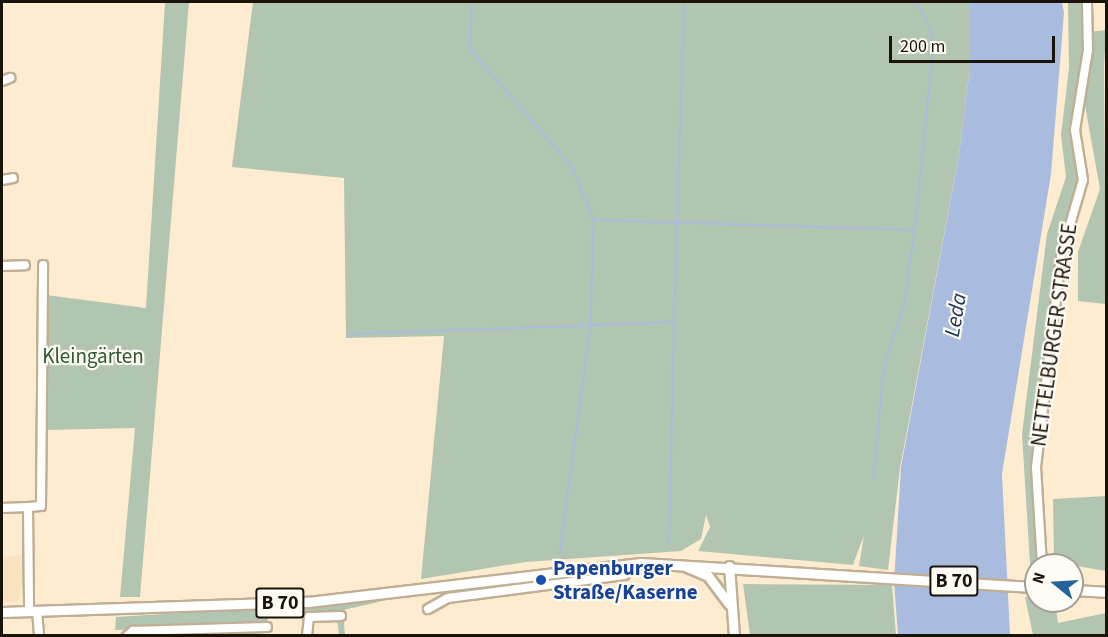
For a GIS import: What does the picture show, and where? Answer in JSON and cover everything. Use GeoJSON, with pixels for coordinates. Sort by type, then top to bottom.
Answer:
{"type":"FeatureCollection","features":[{"type":"Feature","properties":{"kind":"main road","name":"B 70"},"geometry":{"type":"LineString","coordinates":[[2,612],[308,602],[605,565],[675,563],[1024,585]]}},
{"type":"Feature","properties":{"kind":"main road"},"geometry":{"type":"LineString","coordinates":[[675,563],[708,576],[729,604]]}},
{"type":"Feature","properties":{"kind":"main road"},"geometry":{"type":"LineString","coordinates":[[729,566],[729,604],[734,636]]}},
{"type":"Feature","properties":{"kind":"main road"},"geometry":{"type":"LineString","coordinates":[[1084,591],[1107,592]]}},
{"type":"Feature","properties":{"kind":"street","name":"NETTELBURGER STRASSE"},"geometry":{"type":"LineString","coordinates":[[1041,553],[1036,467],[1061,256],[1083,180],[1075,130],[1088,50],[1086,2]]}},
{"type":"Feature","properties":{"kind":"street"},"geometry":{"type":"LineString","coordinates":[[2,81],[10,78]]}},
{"type":"Feature","properties":{"kind":"street"},"geometry":{"type":"LineString","coordinates":[[2,180],[13,178]]}},
{"type":"Feature","properties":{"kind":"street"},"geometry":{"type":"LineString","coordinates":[[2,266],[25,265]]}},
{"type":"Feature","properties":{"kind":"street"},"geometry":{"type":"LineString","coordinates":[[2,508],[41,506],[43,265]]}},
{"type":"Feature","properties":{"kind":"street"},"geometry":{"type":"LineString","coordinates":[[28,507],[33,611],[39,636]]}},
{"type":"Feature","properties":{"kind":"street"},"geometry":{"type":"LineString","coordinates":[[428,609],[448,598],[625,575]]}},
{"type":"Feature","properties":{"kind":"street"},"geometry":{"type":"LineString","coordinates":[[307,636],[309,617],[340,616]]}},
{"type":"Feature","properties":{"kind":"street"},"geometry":{"type":"LineString","coordinates":[[127,636],[133,631],[251,632],[267,627]]}},
{"type":"Feature","properties":{"kind":"shaded area"},"geometry":{"type":"Polygon","coordinates":[[[26,555],[19,602],[2,603],[2,556],[26,555]]]}},
{"type":"Feature","properties":{"kind":"green space","name":"Kleingärten"},"geometry":{"type":"Polygon","coordinates":[[[165,2],[189,2],[140,597],[120,597],[135,428],[44,430],[46,295],[146,308],[165,2]]]}},
{"type":"Feature","properties":{"kind":"green space"},"geometry":{"type":"Polygon","coordinates":[[[253,2],[970,2],[970,68],[959,155],[900,468],[888,570],[859,566],[864,535],[853,565],[698,551],[710,527],[706,515],[701,539],[681,551],[526,562],[421,579],[444,336],[346,338],[344,178],[232,167],[253,2]]]}},
{"type":"Feature","properties":{"kind":"green space"},"geometry":{"type":"Polygon","coordinates":[[[1068,2],[1084,2],[1084,61],[1072,134],[1080,180],[1062,234],[1034,460],[1038,553],[1029,553],[1022,434],[1047,234],[1066,177],[1061,135],[1069,68],[1068,2]]]}},
{"type":"Feature","properties":{"kind":"green space"},"geometry":{"type":"Polygon","coordinates":[[[1106,30],[1104,67],[1106,304],[1078,301],[1078,252],[1100,189],[1083,94],[1090,62],[1088,32],[1106,30]]]}},
{"type":"Feature","properties":{"kind":"green space"},"geometry":{"type":"Polygon","coordinates":[[[1106,496],[1106,571],[1084,567],[1084,553],[1054,553],[1053,499],[1106,496]]]}},
{"type":"Feature","properties":{"kind":"green space"},"geometry":{"type":"Polygon","coordinates":[[[743,584],[892,585],[896,635],[750,635],[743,584]]]}},
{"type":"Feature","properties":{"kind":"green space"},"geometry":{"type":"Polygon","coordinates":[[[383,601],[343,610],[345,635],[339,635],[337,619],[268,617],[267,627],[115,630],[116,617],[383,601]]]}},
{"type":"Feature","properties":{"kind":"green space"},"geometry":{"type":"Polygon","coordinates":[[[1028,613],[1057,613],[1058,623],[1106,613],[1106,635],[1033,635],[1028,613]]]}},
{"type":"Feature","properties":{"kind":"water","name":"Leda"},"geometry":{"type":"Polygon","coordinates":[[[970,2],[1062,2],[1064,13],[1051,174],[1002,474],[1010,635],[898,635],[894,583],[901,467],[959,155],[970,68],[970,2]]]}},
{"type":"Feature","properties":{"kind":"waterway"},"geometry":{"type":"LineString","coordinates":[[472,2],[471,50],[572,167],[594,220],[591,325],[560,553]]}},
{"type":"Feature","properties":{"kind":"waterway"},"geometry":{"type":"LineString","coordinates":[[350,334],[674,322],[684,2]]}},
{"type":"Feature","properties":{"kind":"waterway"},"geometry":{"type":"LineString","coordinates":[[915,229],[932,58],[931,30],[916,2]]}},
{"type":"Feature","properties":{"kind":"waterway"},"geometry":{"type":"LineString","coordinates":[[595,220],[915,230],[905,303],[884,370],[874,480]]}},
{"type":"Feature","properties":{"kind":"waterway"},"geometry":{"type":"LineString","coordinates":[[669,545],[674,324]]}},
{"type":"Feature","properties":{"kind":"place","name":"Papenburger Straße/Kaserne"},"geometry":{"type":"Point","coordinates":[541,580]}}]}
